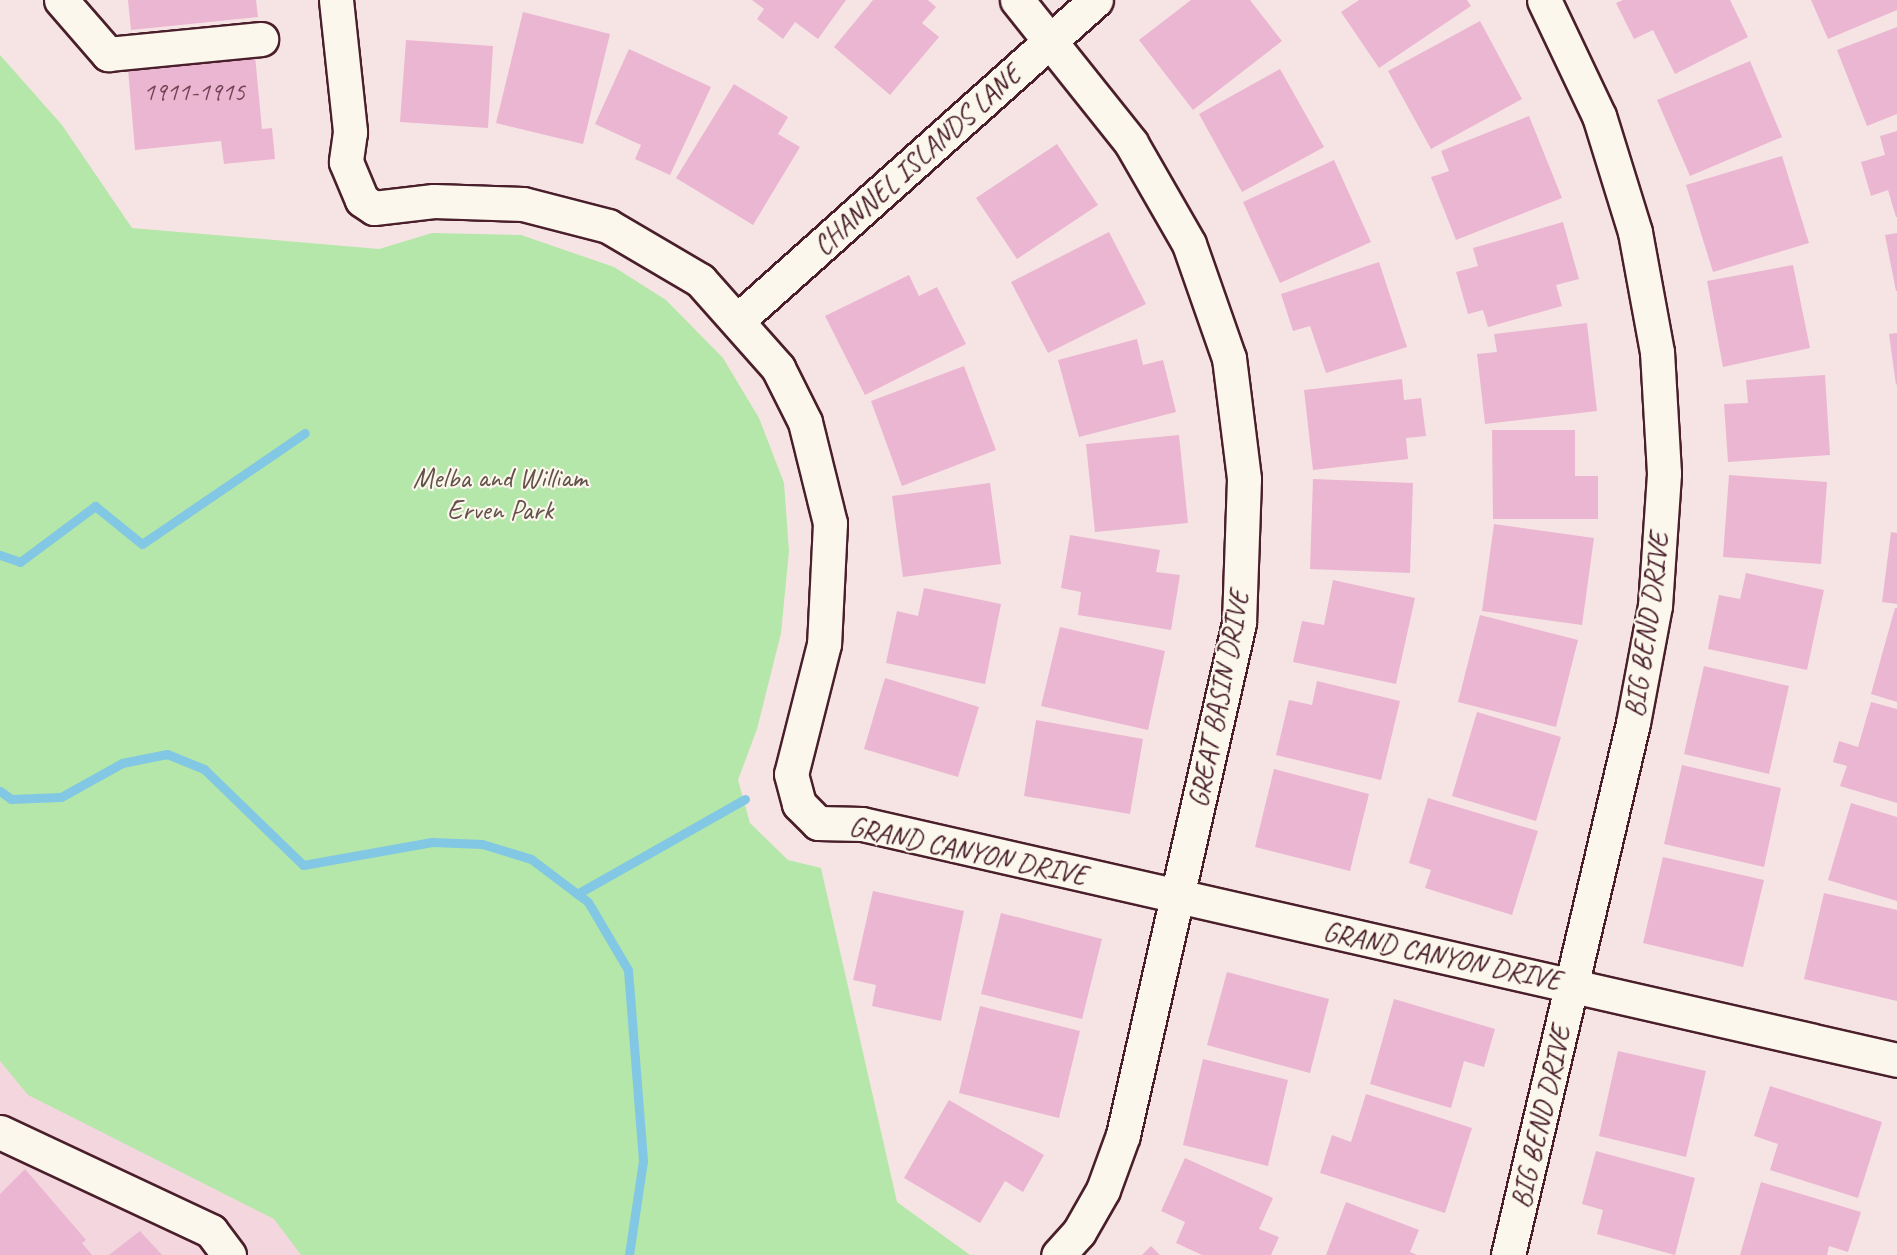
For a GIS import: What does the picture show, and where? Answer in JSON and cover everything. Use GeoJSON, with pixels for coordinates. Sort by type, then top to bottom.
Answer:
{"type":"FeatureCollection","features":[{"type":"Feature","properties":{"kind":"street"},"geometry":{"type":"LineString","coordinates":[[61,0],[108,54],[261,39]]}},
{"type":"Feature","properties":{"kind":"street","name":"GRAND CANYON DRIVE"},"geometry":{"type":"LineString","coordinates":[[336,0],[350,132],[346,162],[362,200],[374,208],[481,200],[563,211],[608,226],[700,280],[738,320],[778,368],[805,422],[830,523],[824,644],[791,774],[799,804],[818,823],[862,824],[1177,897],[1572,984],[1897,1060]]}},
{"type":"Feature","properties":{"kind":"street","name":"GREAT BASIN DRIVE"},"geometry":{"type":"LineString","coordinates":[[1017,0],[1131,143],[1189,244],[1229,358],[1239,417],[1245,547],[1239,622],[1123,1135],[1089,1215],[1058,1255]]}},
{"type":"Feature","properties":{"kind":"street","name":"CHANNEL ISLANDS LANE"},"geometry":{"type":"LineString","coordinates":[[738,320],[1095,0]]}},
{"type":"Feature","properties":{"kind":"street","name":"BIG BEND DRIVE"},"geometry":{"type":"LineString","coordinates":[[1508,1255],[1572,984],[1655,606],[1663,416],[1632,222],[1599,116],[1544,0]]}},
{"type":"Feature","properties":{"kind":"street"},"geometry":{"type":"LineString","coordinates":[[0,1132],[211,1231],[229,1255]]}},
{"type":"Feature","properties":{"kind":"shaded area"},"geometry":{"type":"Polygon","coordinates":[[[0,1061],[28,1095],[274,1219],[301,1255],[0,1255],[0,1061]]]}},
{"type":"Feature","properties":{"kind":"green space","name":"Melba and William Erven Park"},"geometry":{"type":"Polygon","coordinates":[[[0,55],[62,125],[132,228],[379,249],[432,233],[521,235],[614,267],[666,300],[723,358],[759,418],[784,483],[789,551],[781,633],[757,729],[738,780],[750,823],[788,860],[821,868],[897,1202],[970,1255],[301,1255],[274,1219],[28,1095],[0,1061],[0,55]]]}},
{"type":"Feature","properties":{"kind":"building"},"geometry":{"type":"Polygon","coordinates":[[[128,0],[256,0],[258,17],[131,30],[128,0]]]}},
{"type":"Feature","properties":{"kind":"building"},"geometry":{"type":"Polygon","coordinates":[[[752,0],[846,0],[818,39],[795,22],[783,39],[757,19],[764,9],[752,0]]]}},
{"type":"Feature","properties":{"kind":"building"},"geometry":{"type":"Polygon","coordinates":[[[873,0],[928,0],[936,7],[922,23],[939,37],[890,95],[834,47],[873,0]]]}},
{"type":"Feature","properties":{"kind":"building"},"geometry":{"type":"Polygon","coordinates":[[[1191,0],[1250,0],[1282,41],[1193,110],[1139,40],[1191,0]]]}},
{"type":"Feature","properties":{"kind":"building"},"geometry":{"type":"Polygon","coordinates":[[[1359,0],[1467,0],[1471,6],[1379,68],[1341,12],[1359,0]]]}},
{"type":"Feature","properties":{"kind":"building"},"geometry":{"type":"Polygon","coordinates":[[[1623,0],[1730,0],[1748,37],[1675,74],[1653,30],[1634,39],[1616,3],[1623,0]]]}},
{"type":"Feature","properties":{"kind":"building"},"geometry":{"type":"Polygon","coordinates":[[[1811,0],[1897,0],[1897,10],[1828,39],[1811,0]]]}},
{"type":"Feature","properties":{"kind":"building"},"geometry":{"type":"Polygon","coordinates":[[[523,12],[610,34],[583,144],[496,123],[523,12]]]}},
{"type":"Feature","properties":{"kind":"building"},"geometry":{"type":"Polygon","coordinates":[[[1480,21],[1522,99],[1431,149],[1388,71],[1480,21]]]}},
{"type":"Feature","properties":{"kind":"building"},"geometry":{"type":"Polygon","coordinates":[[[1897,27],[1897,114],[1867,126],[1837,50],[1897,27]]]}},
{"type":"Feature","properties":{"kind":"building"},"geometry":{"type":"Polygon","coordinates":[[[406,40],[493,46],[488,128],[400,122],[406,40]]]}},
{"type":"Feature","properties":{"kind":"building"},"geometry":{"type":"Polygon","coordinates":[[[629,49],[711,87],[670,175],[635,159],[641,145],[595,124],[629,49]]]}},
{"type":"Feature","properties":{"kind":"building"},"geometry":{"type":"Polygon","coordinates":[[[255,56],[262,129],[272,128],[275,159],[224,164],[221,141],[135,150],[128,69],[255,56]]]}},
{"type":"Feature","properties":{"kind":"building"},"geometry":{"type":"Polygon","coordinates":[[[1750,61],[1782,137],[1690,176],[1657,100],[1750,61]]]}},
{"type":"Feature","properties":{"kind":"building"},"geometry":{"type":"Polygon","coordinates":[[[1280,69],[1324,147],[1242,192],[1199,114],[1280,69]]]}},
{"type":"Feature","properties":{"kind":"building"},"geometry":{"type":"Polygon","coordinates":[[[734,84],[788,117],[778,134],[800,147],[753,225],[676,178],[734,84]]]}},
{"type":"Feature","properties":{"kind":"building"},"geometry":{"type":"Polygon","coordinates":[[[1529,116],[1562,198],[1456,240],[1431,177],[1449,171],[1441,151],[1529,116]]]}},
{"type":"Feature","properties":{"kind":"building"},"geometry":{"type":"Polygon","coordinates":[[[1897,131],[1896,217],[1888,190],[1871,196],[1861,162],[1885,155],[1880,136],[1897,131]]]}},
{"type":"Feature","properties":{"kind":"building"},"geometry":{"type":"Polygon","coordinates":[[[1057,144],[1098,205],[1017,259],[976,198],[1057,144]]]}},
{"type":"Feature","properties":{"kind":"building"},"geometry":{"type":"Polygon","coordinates":[[[1782,156],[1809,243],[1713,272],[1686,185],[1782,156]]]}},
{"type":"Feature","properties":{"kind":"building"},"geometry":{"type":"Polygon","coordinates":[[[1334,160],[1371,242],[1280,283],[1243,202],[1334,160]]]}},
{"type":"Feature","properties":{"kind":"building"},"geometry":{"type":"Polygon","coordinates":[[[1563,222],[1579,279],[1556,285],[1562,306],[1488,327],[1483,310],[1468,314],[1456,272],[1478,266],[1473,248],[1563,222]]]}},
{"type":"Feature","properties":{"kind":"building"},"geometry":{"type":"Polygon","coordinates":[[[1109,232],[1146,304],[1048,353],[1011,282],[1109,232]]]}},
{"type":"Feature","properties":{"kind":"building"},"geometry":{"type":"Polygon","coordinates":[[[1897,233],[1897,291],[1896,291],[1885,235],[1897,233]]]}},
{"type":"Feature","properties":{"kind":"building"},"geometry":{"type":"Polygon","coordinates":[[[1379,262],[1407,347],[1326,373],[1310,326],[1293,331],[1281,294],[1379,262]]]}},
{"type":"Feature","properties":{"kind":"building"},"geometry":{"type":"Polygon","coordinates":[[[1793,265],[1810,348],[1723,367],[1707,281],[1793,265]]]}},
{"type":"Feature","properties":{"kind":"building"},"geometry":{"type":"Polygon","coordinates":[[[909,275],[919,296],[937,287],[966,344],[865,395],[825,316],[909,275]]]}},
{"type":"Feature","properties":{"kind":"building"},"geometry":{"type":"Polygon","coordinates":[[[1587,323],[1597,411],[1485,424],[1477,354],[1497,352],[1494,334],[1587,323]]]}},
{"type":"Feature","properties":{"kind":"building"},"geometry":{"type":"Polygon","coordinates":[[[1897,333],[1897,384],[1896,385],[1889,334],[1897,333]]]}},
{"type":"Feature","properties":{"kind":"building"},"geometry":{"type":"Polygon","coordinates":[[[1137,339],[1143,365],[1163,360],[1176,412],[1079,437],[1058,360],[1137,339]]]}},
{"type":"Feature","properties":{"kind":"building"},"geometry":{"type":"Polygon","coordinates":[[[964,366],[996,450],[902,486],[871,401],[964,366]]]}},
{"type":"Feature","properties":{"kind":"building"},"geometry":{"type":"Polygon","coordinates":[[[1825,375],[1830,455],[1728,462],[1724,404],[1748,403],[1746,380],[1825,375]]]}},
{"type":"Feature","properties":{"kind":"building"},"geometry":{"type":"Polygon","coordinates":[[[1402,379],[1404,400],[1421,398],[1426,436],[1406,438],[1408,459],[1313,470],[1304,390],[1402,379]]]}},
{"type":"Feature","properties":{"kind":"building"},"geometry":{"type":"Polygon","coordinates":[[[1492,430],[1575,430],[1575,476],[1598,476],[1598,519],[1493,519],[1492,430]]]}},
{"type":"Feature","properties":{"kind":"building"},"geometry":{"type":"Polygon","coordinates":[[[1179,435],[1188,523],[1095,532],[1086,444],[1179,435]]]}},
{"type":"Feature","properties":{"kind":"building"},"geometry":{"type":"Polygon","coordinates":[[[1729,475],[1827,482],[1821,564],[1723,557],[1729,475]]]}},
{"type":"Feature","properties":{"kind":"building"},"geometry":{"type":"Polygon","coordinates":[[[1313,479],[1413,483],[1410,573],[1310,569],[1313,479]]]}},
{"type":"Feature","properties":{"kind":"building"},"geometry":{"type":"Polygon","coordinates":[[[990,483],[1001,564],[903,577],[892,496],[990,483]]]}},
{"type":"Feature","properties":{"kind":"building"},"geometry":{"type":"Polygon","coordinates":[[[1494,524],[1594,538],[1582,625],[1482,611],[1494,524]]]}},
{"type":"Feature","properties":{"kind":"building"},"geometry":{"type":"Polygon","coordinates":[[[1891,532],[1897,533],[1897,604],[1882,602],[1891,532]]]}},
{"type":"Feature","properties":{"kind":"building"},"geometry":{"type":"Polygon","coordinates":[[[1070,535],[1160,550],[1156,572],[1180,575],[1171,630],[1078,615],[1081,592],[1061,588],[1070,535]]]}},
{"type":"Feature","properties":{"kind":"building"},"geometry":{"type":"Polygon","coordinates":[[[1746,573],[1824,590],[1807,670],[1708,649],[1719,595],[1740,599],[1746,573]]]}},
{"type":"Feature","properties":{"kind":"building"},"geometry":{"type":"Polygon","coordinates":[[[1333,580],[1415,598],[1396,684],[1293,662],[1302,621],[1324,625],[1333,580]]]}},
{"type":"Feature","properties":{"kind":"building"},"geometry":{"type":"Polygon","coordinates":[[[924,588],[1001,604],[985,684],[886,663],[897,611],[918,616],[924,588]]]}},
{"type":"Feature","properties":{"kind":"building"},"geometry":{"type":"Polygon","coordinates":[[[1895,608],[1897,608],[1897,702],[1871,694],[1895,608]]]}},
{"type":"Feature","properties":{"kind":"building"},"geometry":{"type":"Polygon","coordinates":[[[1480,615],[1578,640],[1556,727],[1458,702],[1480,615]]]}},
{"type":"Feature","properties":{"kind":"building"},"geometry":{"type":"Polygon","coordinates":[[[1060,627],[1165,651],[1148,730],[1041,706],[1060,627]]]}},
{"type":"Feature","properties":{"kind":"building"},"geometry":{"type":"Polygon","coordinates":[[[1704,666],[1789,686],[1769,774],[1684,754],[1704,666]]]}},
{"type":"Feature","properties":{"kind":"building"},"geometry":{"type":"Polygon","coordinates":[[[885,678],[979,707],[958,777],[864,749],[885,678]]]}},
{"type":"Feature","properties":{"kind":"building"},"geometry":{"type":"Polygon","coordinates":[[[1317,681],[1400,701],[1381,780],[1276,755],[1289,700],[1312,705],[1317,681]]]}},
{"type":"Feature","properties":{"kind":"building"},"geometry":{"type":"Polygon","coordinates":[[[1871,702],[1897,709],[1897,803],[1840,786],[1847,766],[1833,762],[1839,741],[1858,747],[1871,702]]]}},
{"type":"Feature","properties":{"kind":"building"},"geometry":{"type":"Polygon","coordinates":[[[1477,712],[1561,737],[1536,821],[1452,796],[1477,712]]]}},
{"type":"Feature","properties":{"kind":"building"},"geometry":{"type":"Polygon","coordinates":[[[1036,720],[1143,739],[1130,814],[1024,796],[1036,720]]]}},
{"type":"Feature","properties":{"kind":"building"},"geometry":{"type":"Polygon","coordinates":[[[1682,765],[1781,788],[1764,867],[1664,844],[1682,765]]]}},
{"type":"Feature","properties":{"kind":"building"},"geometry":{"type":"Polygon","coordinates":[[[1274,769],[1369,794],[1350,871],[1255,847],[1274,769]]]}},
{"type":"Feature","properties":{"kind":"building"},"geometry":{"type":"Polygon","coordinates":[[[1428,798],[1538,831],[1512,915],[1425,888],[1431,870],[1409,863],[1428,798]]]}},
{"type":"Feature","properties":{"kind":"building"},"geometry":{"type":"Polygon","coordinates":[[[1851,803],[1897,817],[1897,901],[1828,880],[1851,803]]]}},
{"type":"Feature","properties":{"kind":"building"},"geometry":{"type":"Polygon","coordinates":[[[1663,857],[1764,880],[1743,967],[1643,943],[1663,857]]]}},
{"type":"Feature","properties":{"kind":"building"},"geometry":{"type":"Polygon","coordinates":[[[873,891],[964,911],[941,1021],[872,1006],[876,985],[853,980],[873,891]]]}},
{"type":"Feature","properties":{"kind":"building"},"geometry":{"type":"Polygon","coordinates":[[[1824,893],[1897,910],[1897,1001],[1804,979],[1824,893]]]}},
{"type":"Feature","properties":{"kind":"building"},"geometry":{"type":"Polygon","coordinates":[[[1001,913],[1102,939],[1082,1019],[981,994],[1001,913]]]}},
{"type":"Feature","properties":{"kind":"building"},"geometry":{"type":"Polygon","coordinates":[[[1227,972],[1329,999],[1310,1073],[1207,1045],[1227,972]]]}},
{"type":"Feature","properties":{"kind":"building"},"geometry":{"type":"Polygon","coordinates":[[[1394,999],[1495,1029],[1484,1067],[1464,1061],[1451,1108],[1370,1084],[1394,999]]]}},
{"type":"Feature","properties":{"kind":"building"},"geometry":{"type":"Polygon","coordinates":[[[980,1006],[1080,1031],[1059,1118],[959,1093],[980,1006]]]}},
{"type":"Feature","properties":{"kind":"building"},"geometry":{"type":"Polygon","coordinates":[[[1618,1051],[1706,1071],[1686,1157],[1599,1136],[1618,1051]]]}},
{"type":"Feature","properties":{"kind":"building"},"geometry":{"type":"Polygon","coordinates":[[[1203,1059],[1288,1080],[1268,1166],[1183,1145],[1203,1059]]]}},
{"type":"Feature","properties":{"kind":"building"},"geometry":{"type":"Polygon","coordinates":[[[1770,1086],[1882,1122],[1858,1198],[1770,1170],[1778,1144],[1754,1136],[1770,1086]]]}},
{"type":"Feature","properties":{"kind":"building"},"geometry":{"type":"Polygon","coordinates":[[[1366,1094],[1472,1128],[1445,1213],[1320,1173],[1332,1135],[1351,1142],[1366,1094]]]}},
{"type":"Feature","properties":{"kind":"building"},"geometry":{"type":"Polygon","coordinates":[[[949,1100],[1044,1155],[1023,1192],[1005,1181],[980,1223],[904,1178],[949,1100]]]}},
{"type":"Feature","properties":{"kind":"building"},"geometry":{"type":"Polygon","coordinates":[[[1596,1151],[1695,1178],[1675,1255],[1597,1234],[1603,1210],[1582,1204],[1596,1151]]]}},
{"type":"Feature","properties":{"kind":"building"},"geometry":{"type":"Polygon","coordinates":[[[1185,1158],[1273,1198],[1259,1229],[1279,1237],[1271,1255],[1202,1255],[1176,1243],[1185,1222],[1161,1211],[1185,1158]]]}},
{"type":"Feature","properties":{"kind":"building"},"geometry":{"type":"Polygon","coordinates":[[[25,1169],[86,1240],[82,1243],[92,1255],[0,1255],[0,1194],[25,1169]]]}},
{"type":"Feature","properties":{"kind":"building"},"geometry":{"type":"Polygon","coordinates":[[[1761,1182],[1861,1212],[1848,1252],[1829,1246],[1827,1255],[1740,1255],[1761,1182]]]}},
{"type":"Feature","properties":{"kind":"building"},"geometry":{"type":"Polygon","coordinates":[[[1346,1202],[1419,1230],[1410,1252],[1417,1255],[1326,1255],[1346,1202]]]}},
{"type":"Feature","properties":{"kind":"building"},"geometry":{"type":"Polygon","coordinates":[[[140,1231],[162,1255],[109,1255],[140,1231]]]}},
{"type":"Feature","properties":{"kind":"building"},"geometry":{"type":"Polygon","coordinates":[[[1151,1246],[1160,1255],[1142,1255],[1151,1246]]]}},
{"type":"Feature","properties":{"kind":"waterway"},"geometry":{"type":"LineString","coordinates":[[0,555],[20,562],[95,506],[142,544],[305,433]]}},
{"type":"Feature","properties":{"kind":"waterway"},"geometry":{"type":"LineString","coordinates":[[0,791],[11,799],[61,797],[122,763],[167,754],[204,769],[303,865],[432,842],[482,844],[531,859],[588,902],[628,970],[643,1161],[629,1255]]}},
{"type":"Feature","properties":{"kind":"waterway"},"geometry":{"type":"LineString","coordinates":[[577,894],[745,799]]}}]}
